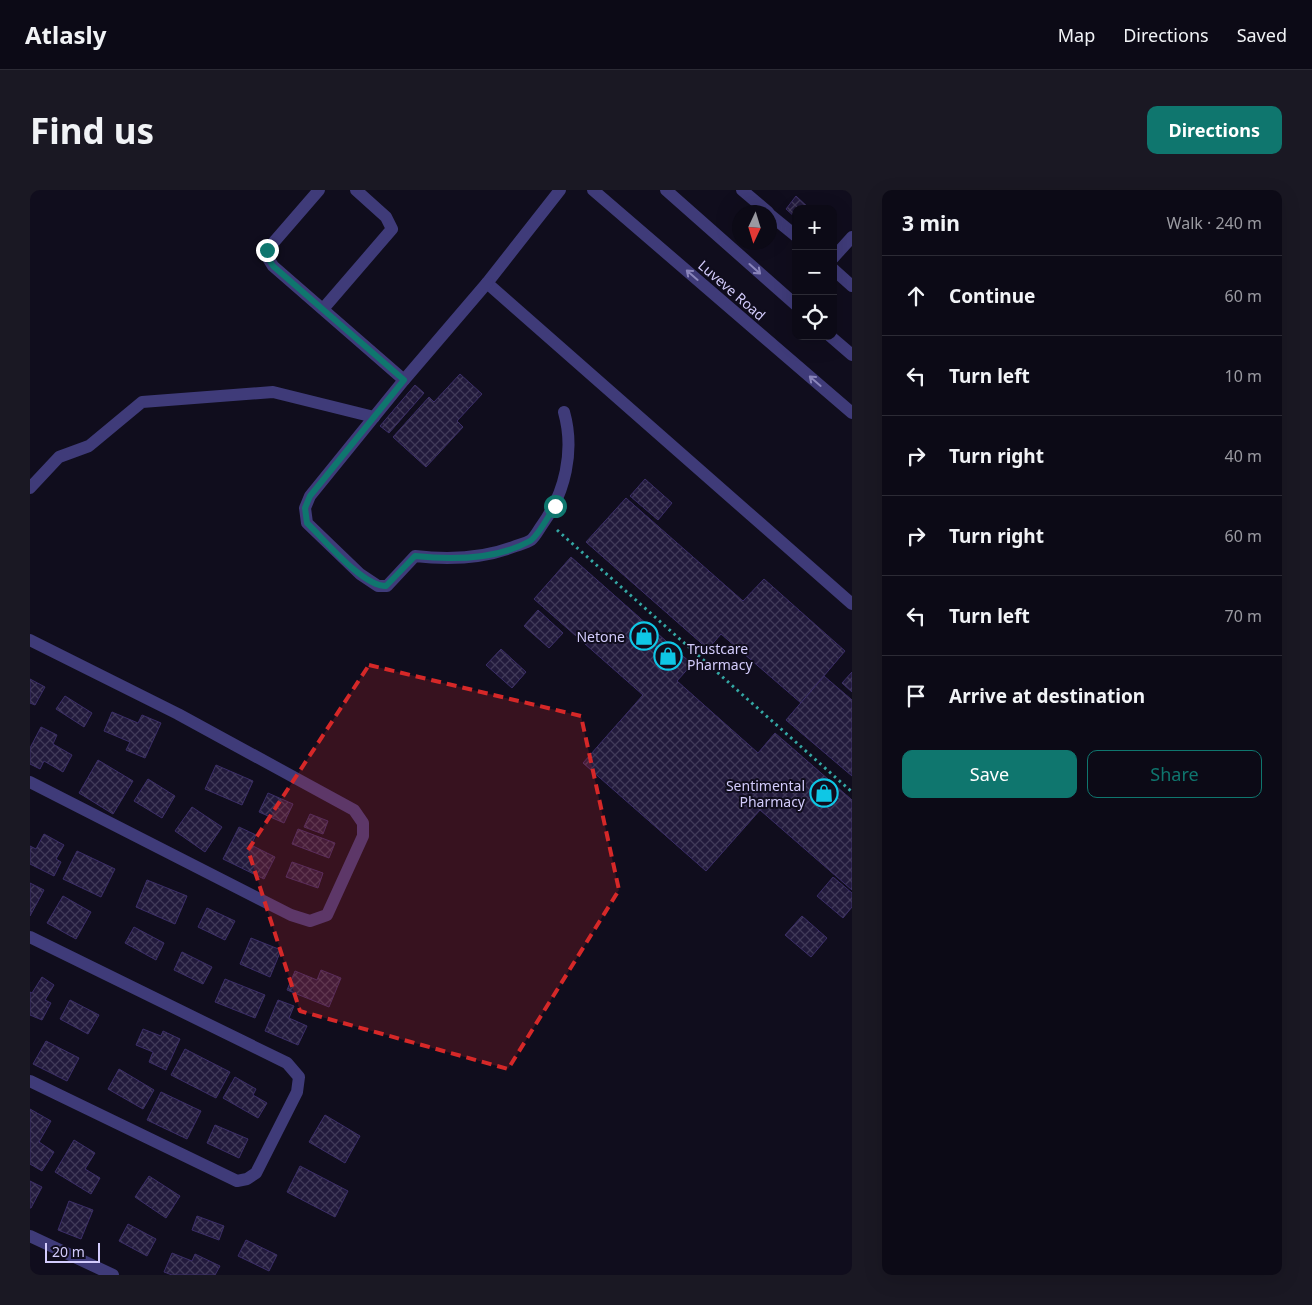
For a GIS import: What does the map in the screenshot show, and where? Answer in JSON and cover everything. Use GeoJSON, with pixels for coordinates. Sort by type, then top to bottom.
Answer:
{"type":"FeatureCollection","features":[{"type":"Feature","properties":{"kind":"street"},"geometry":{"type":"LineString","coordinates":[[319,190],[267,250],[268,258],[273,266],[404,380]]}},
{"type":"Feature","properties":{"kind":"street"},"geometry":{"type":"LineString","coordinates":[[323,310],[392,229],[386,217],[356,190]]}},
{"type":"Feature","properties":{"kind":"street"},"geometry":{"type":"LineString","coordinates":[[560,190],[487,283],[404,380],[310,496],[305,508],[307,523],[360,574],[378,586],[386,586],[415,556],[457,558],[489,555],[531,540],[555,506],[564,483],[569,452],[568,426],[564,412]]}},
{"type":"Feature","properties":{"kind":"street","name":"Luveve Road"},"geometry":{"type":"LineString","coordinates":[[592,190],[852,413]]}},
{"type":"Feature","properties":{"kind":"street"},"geometry":{"type":"LineString","coordinates":[[666,190],[792,301]]}},
{"type":"Feature","properties":{"kind":"street"},"geometry":{"type":"LineString","coordinates":[[742,190],[760,205]]}},
{"type":"Feature","properties":{"kind":"street"},"geometry":{"type":"LineString","coordinates":[[777,220],[792,233]]}},
{"type":"Feature","properties":{"kind":"street"},"geometry":{"type":"LineString","coordinates":[[837,254],[852,237]]}},
{"type":"Feature","properties":{"kind":"street"},"geometry":{"type":"LineString","coordinates":[[837,273],[852,286]]}},
{"type":"Feature","properties":{"kind":"street"},"geometry":{"type":"LineString","coordinates":[[487,283],[852,604]]}},
{"type":"Feature","properties":{"kind":"street"},"geometry":{"type":"LineString","coordinates":[[835,340],[852,355]]}},
{"type":"Feature","properties":{"kind":"street"},"geometry":{"type":"LineString","coordinates":[[30,488],[59,457],[89,446],[142,402],[273,392],[374,417]]}},
{"type":"Feature","properties":{"kind":"street"},"geometry":{"type":"LineString","coordinates":[[30,640],[178,714],[354,810],[363,823],[363,836],[327,915],[310,921],[291,915],[30,782]]}},
{"type":"Feature","properties":{"kind":"street"},"geometry":{"type":"LineString","coordinates":[[30,937],[287,1063],[299,1077],[297,1092],[256,1173],[248,1180],[237,1180],[30,1081]]}},
{"type":"Feature","properties":{"kind":"street"},"geometry":{"type":"LineString","coordinates":[[30,1236],[112,1275]]}},
{"type":"Feature","properties":{"kind":"path"},"geometry":{"type":"LineString","coordinates":[[545,520],[852,792]]}},
{"type":"Feature","properties":{"kind":"highlighted area"},"geometry":{"type":"Polygon","coordinates":[[[369,665],[581,716],[619,890],[508,1069],[300,1011],[248,850],[369,665]]]}},
{"type":"Feature","properties":{"kind":"building"},"geometry":{"type":"Polygon","coordinates":[[[796,196],[806,205],[792,205],[792,214],[786,209],[796,196]]]}},
{"type":"Feature","properties":{"kind":"building"},"geometry":{"type":"Polygon","coordinates":[[[460,374],[482,394],[457,421],[463,427],[426,467],[393,437],[429,397],[434,402],[460,374]]]}},
{"type":"Feature","properties":{"kind":"building"},"geometry":{"type":"Polygon","coordinates":[[[415,385],[424,393],[389,433],[380,426],[415,385]]]}},
{"type":"Feature","properties":{"kind":"building"},"geometry":{"type":"Polygon","coordinates":[[[645,479],[672,503],[658,520],[630,496],[645,479]]]}},
{"type":"Feature","properties":{"kind":"building"},"geometry":{"type":"Polygon","coordinates":[[[626,498],[743,601],[764,579],[845,651],[801,703],[721,634],[708,649],[586,542],[626,498]]]}},
{"type":"Feature","properties":{"kind":"building"},"geometry":{"type":"Polygon","coordinates":[[[571,557],[692,664],[677,681],[758,753],[775,733],[852,800],[852,890],[760,810],[706,871],[583,763],[643,695],[534,599],[571,557]]]}},
{"type":"Feature","properties":{"kind":"building"},"geometry":{"type":"Polygon","coordinates":[[[538,610],[563,633],[549,648],[524,626],[538,610]]]}},
{"type":"Feature","properties":{"kind":"building"},"geometry":{"type":"Polygon","coordinates":[[[501,649],[526,672],[512,688],[486,665],[501,649]]]}},
{"type":"Feature","properties":{"kind":"building"},"geometry":{"type":"Polygon","coordinates":[[[852,672],[852,692],[842,683],[852,672]]]}},
{"type":"Feature","properties":{"kind":"building"},"geometry":{"type":"Polygon","coordinates":[[[824,676],[852,700],[852,776],[786,720],[824,676]]]}},
{"type":"Feature","properties":{"kind":"building"},"geometry":{"type":"Polygon","coordinates":[[[30,679],[45,687],[35,705],[30,703],[30,679]]]}},
{"type":"Feature","properties":{"kind":"building"},"geometry":{"type":"Polygon","coordinates":[[[65,696],[92,713],[84,727],[56,709],[65,696]]]}},
{"type":"Feature","properties":{"kind":"building"},"geometry":{"type":"Polygon","coordinates":[[[112,712],[138,723],[142,715],[161,723],[145,758],[126,750],[130,742],[104,731],[112,712]]]}},
{"type":"Feature","properties":{"kind":"building"},"geometry":{"type":"Polygon","coordinates":[[[41,727],[57,735],[53,744],[72,755],[63,772],[44,761],[40,769],[30,764],[30,748],[41,727]]]}},
{"type":"Feature","properties":{"kind":"building"},"geometry":{"type":"Polygon","coordinates":[[[98,760],[133,781],[113,814],[79,793],[98,760]]]}},
{"type":"Feature","properties":{"kind":"building"},"geometry":{"type":"Polygon","coordinates":[[[216,765],[253,781],[242,805],[205,789],[216,765]]]}},
{"type":"Feature","properties":{"kind":"building"},"geometry":{"type":"Polygon","coordinates":[[[148,779],[175,796],[162,818],[134,801],[148,779]]]}},
{"type":"Feature","properties":{"kind":"building"},"geometry":{"type":"Polygon","coordinates":[[[268,793],[293,804],[284,823],[259,812],[268,793]]]}},
{"type":"Feature","properties":{"kind":"building"},"geometry":{"type":"Polygon","coordinates":[[[192,807],[222,827],[205,852],[175,831],[192,807]]]}},
{"type":"Feature","properties":{"kind":"building"},"geometry":{"type":"Polygon","coordinates":[[[310,814],[328,821],[323,834],[304,827],[310,814]]]}},
{"type":"Feature","properties":{"kind":"building"},"geometry":{"type":"Polygon","coordinates":[[[239,827],[256,835],[251,845],[275,857],[264,879],[223,859],[239,827]]]}},
{"type":"Feature","properties":{"kind":"building"},"geometry":{"type":"Polygon","coordinates":[[[298,829],[335,843],[329,858],[292,844],[298,829]]]}},
{"type":"Feature","properties":{"kind":"building"},"geometry":{"type":"Polygon","coordinates":[[[44,834],[64,845],[56,859],[61,862],[54,876],[30,864],[30,846],[36,849],[44,834]]]}},
{"type":"Feature","properties":{"kind":"building"},"geometry":{"type":"Polygon","coordinates":[[[77,851],[115,869],[101,897],[63,879],[77,851]]]}},
{"type":"Feature","properties":{"kind":"building"},"geometry":{"type":"Polygon","coordinates":[[[292,862],[323,873],[318,888],[286,877],[292,862]]]}},
{"type":"Feature","properties":{"kind":"building"},"geometry":{"type":"Polygon","coordinates":[[[833,877],[852,893],[852,907],[843,918],[817,896],[833,877]]]}},
{"type":"Feature","properties":{"kind":"building"},"geometry":{"type":"Polygon","coordinates":[[[147,880],[187,896],[175,924],[136,907],[147,880]]]}},
{"type":"Feature","properties":{"kind":"building"},"geometry":{"type":"Polygon","coordinates":[[[30,883],[44,890],[30,916],[30,883]]]}},
{"type":"Feature","properties":{"kind":"building"},"geometry":{"type":"Polygon","coordinates":[[[63,896],[91,912],[76,939],[47,923],[63,896]]]}},
{"type":"Feature","properties":{"kind":"building"},"geometry":{"type":"Polygon","coordinates":[[[207,908],[235,921],[225,940],[198,927],[207,908]]]}},
{"type":"Feature","properties":{"kind":"building"},"geometry":{"type":"Polygon","coordinates":[[[802,916],[827,938],[811,957],[785,935],[802,916]]]}},
{"type":"Feature","properties":{"kind":"building"},"geometry":{"type":"Polygon","coordinates":[[[134,927],[164,943],[156,960],[125,943],[134,927]]]}},
{"type":"Feature","properties":{"kind":"building"},"geometry":{"type":"Polygon","coordinates":[[[251,938],[281,950],[270,977],[240,964],[251,938]]]}},
{"type":"Feature","properties":{"kind":"building"},"geometry":{"type":"Polygon","coordinates":[[[182,952],[212,967],[203,984],[174,970],[182,952]]]}},
{"type":"Feature","properties":{"kind":"building"},"geometry":{"type":"Polygon","coordinates":[[[321,970],[341,978],[329,1007],[287,990],[295,971],[317,980],[321,970]]]}},
{"type":"Feature","properties":{"kind":"building"},"geometry":{"type":"Polygon","coordinates":[[[42,977],[54,985],[45,1000],[51,1003],[42,1020],[30,1015],[30,992],[32,993],[42,977]]]}},
{"type":"Feature","properties":{"kind":"building"},"geometry":{"type":"Polygon","coordinates":[[[225,979],[265,995],[255,1018],[215,1002],[225,979]]]}},
{"type":"Feature","properties":{"kind":"building"},"geometry":{"type":"Polygon","coordinates":[[[70,1000],[99,1015],[88,1034],[60,1019],[70,1000]]]}},
{"type":"Feature","properties":{"kind":"building"},"geometry":{"type":"Polygon","coordinates":[[[278,1000],[294,1006],[289,1018],[307,1026],[298,1045],[265,1031],[278,1000]]]}},
{"type":"Feature","properties":{"kind":"building"},"geometry":{"type":"Polygon","coordinates":[[[143,1029],[161,1036],[163,1031],[180,1039],[166,1070],[149,1062],[153,1052],[136,1045],[143,1029]]]}},
{"type":"Feature","properties":{"kind":"building"},"geometry":{"type":"Polygon","coordinates":[[[46,1041],[79,1058],[67,1081],[33,1064],[46,1041]]]}},
{"type":"Feature","properties":{"kind":"building"},"geometry":{"type":"Polygon","coordinates":[[[185,1049],[230,1072],[216,1098],[171,1075],[185,1049]]]}},
{"type":"Feature","properties":{"kind":"building"},"geometry":{"type":"Polygon","coordinates":[[[119,1069],[154,1090],[143,1109],[108,1089],[119,1069]]]}},
{"type":"Feature","properties":{"kind":"building"},"geometry":{"type":"Polygon","coordinates":[[[235,1077],[256,1089],[253,1095],[267,1103],[258,1118],[223,1098],[235,1077]]]}},
{"type":"Feature","properties":{"kind":"building"},"geometry":{"type":"Polygon","coordinates":[[[161,1092],[201,1111],[187,1139],[147,1120],[161,1092]]]}},
{"type":"Feature","properties":{"kind":"building"},"geometry":{"type":"Polygon","coordinates":[[[30,1109],[51,1121],[39,1142],[54,1152],[42,1171],[30,1164],[30,1109]]]}},
{"type":"Feature","properties":{"kind":"building"},"geometry":{"type":"Polygon","coordinates":[[[325,1115],[360,1136],[345,1163],[309,1142],[325,1115]]]}},
{"type":"Feature","properties":{"kind":"building"},"geometry":{"type":"Polygon","coordinates":[[[215,1125],[248,1139],[239,1158],[207,1143],[215,1125]]]}},
{"type":"Feature","properties":{"kind":"building"},"geometry":{"type":"Polygon","coordinates":[[[74,1140],[95,1153],[85,1169],[100,1178],[91,1194],[55,1172],[74,1140]]]}},
{"type":"Feature","properties":{"kind":"building"},"geometry":{"type":"Polygon","coordinates":[[[300,1166],[348,1191],[335,1217],[287,1192],[300,1166]]]}},
{"type":"Feature","properties":{"kind":"building"},"geometry":{"type":"Polygon","coordinates":[[[149,1176],[180,1196],[166,1218],[135,1197],[149,1176]]]}},
{"type":"Feature","properties":{"kind":"building"},"geometry":{"type":"Polygon","coordinates":[[[30,1181],[42,1187],[31,1208],[30,1208],[30,1181]]]}},
{"type":"Feature","properties":{"kind":"building"},"geometry":{"type":"Polygon","coordinates":[[[69,1201],[93,1210],[81,1239],[58,1230],[69,1201]]]}},
{"type":"Feature","properties":{"kind":"building"},"geometry":{"type":"Polygon","coordinates":[[[197,1216],[224,1226],[219,1240],[192,1230],[197,1216]]]}},
{"type":"Feature","properties":{"kind":"building"},"geometry":{"type":"Polygon","coordinates":[[[128,1224],[156,1239],[147,1256],[119,1241],[128,1224]]]}},
{"type":"Feature","properties":{"kind":"building"},"geometry":{"type":"Polygon","coordinates":[[[246,1240],[277,1255],[269,1271],[238,1256],[246,1240]]]}},
{"type":"Feature","properties":{"kind":"building"},"geometry":{"type":"Polygon","coordinates":[[[172,1253],[192,1261],[195,1254],[220,1266],[215,1275],[172,1275],[164,1272],[172,1253]]]}},
{"type":"Feature","properties":{"kind":"place","name":"Netone"},"geometry":{"type":"Point","coordinates":[644,636]}},
{"type":"Feature","properties":{"kind":"place","name":"Trustcare Pharmacy"},"geometry":{"type":"Point","coordinates":[668,656]}},
{"type":"Feature","properties":{"kind":"place","name":"Sentimental Pharmacy"},"geometry":{"type":"Point","coordinates":[824,793]}},
{"type":"Feature","properties":{"kind":"route"},"geometry":{"type":"LineString","coordinates":[[267,250],[268,258],[273,266],[404,380],[310,496],[305,508],[307,523],[360,574],[378,586],[386,586],[415,556],[457,558],[489,555],[531,540],[555,506]]}}]}
